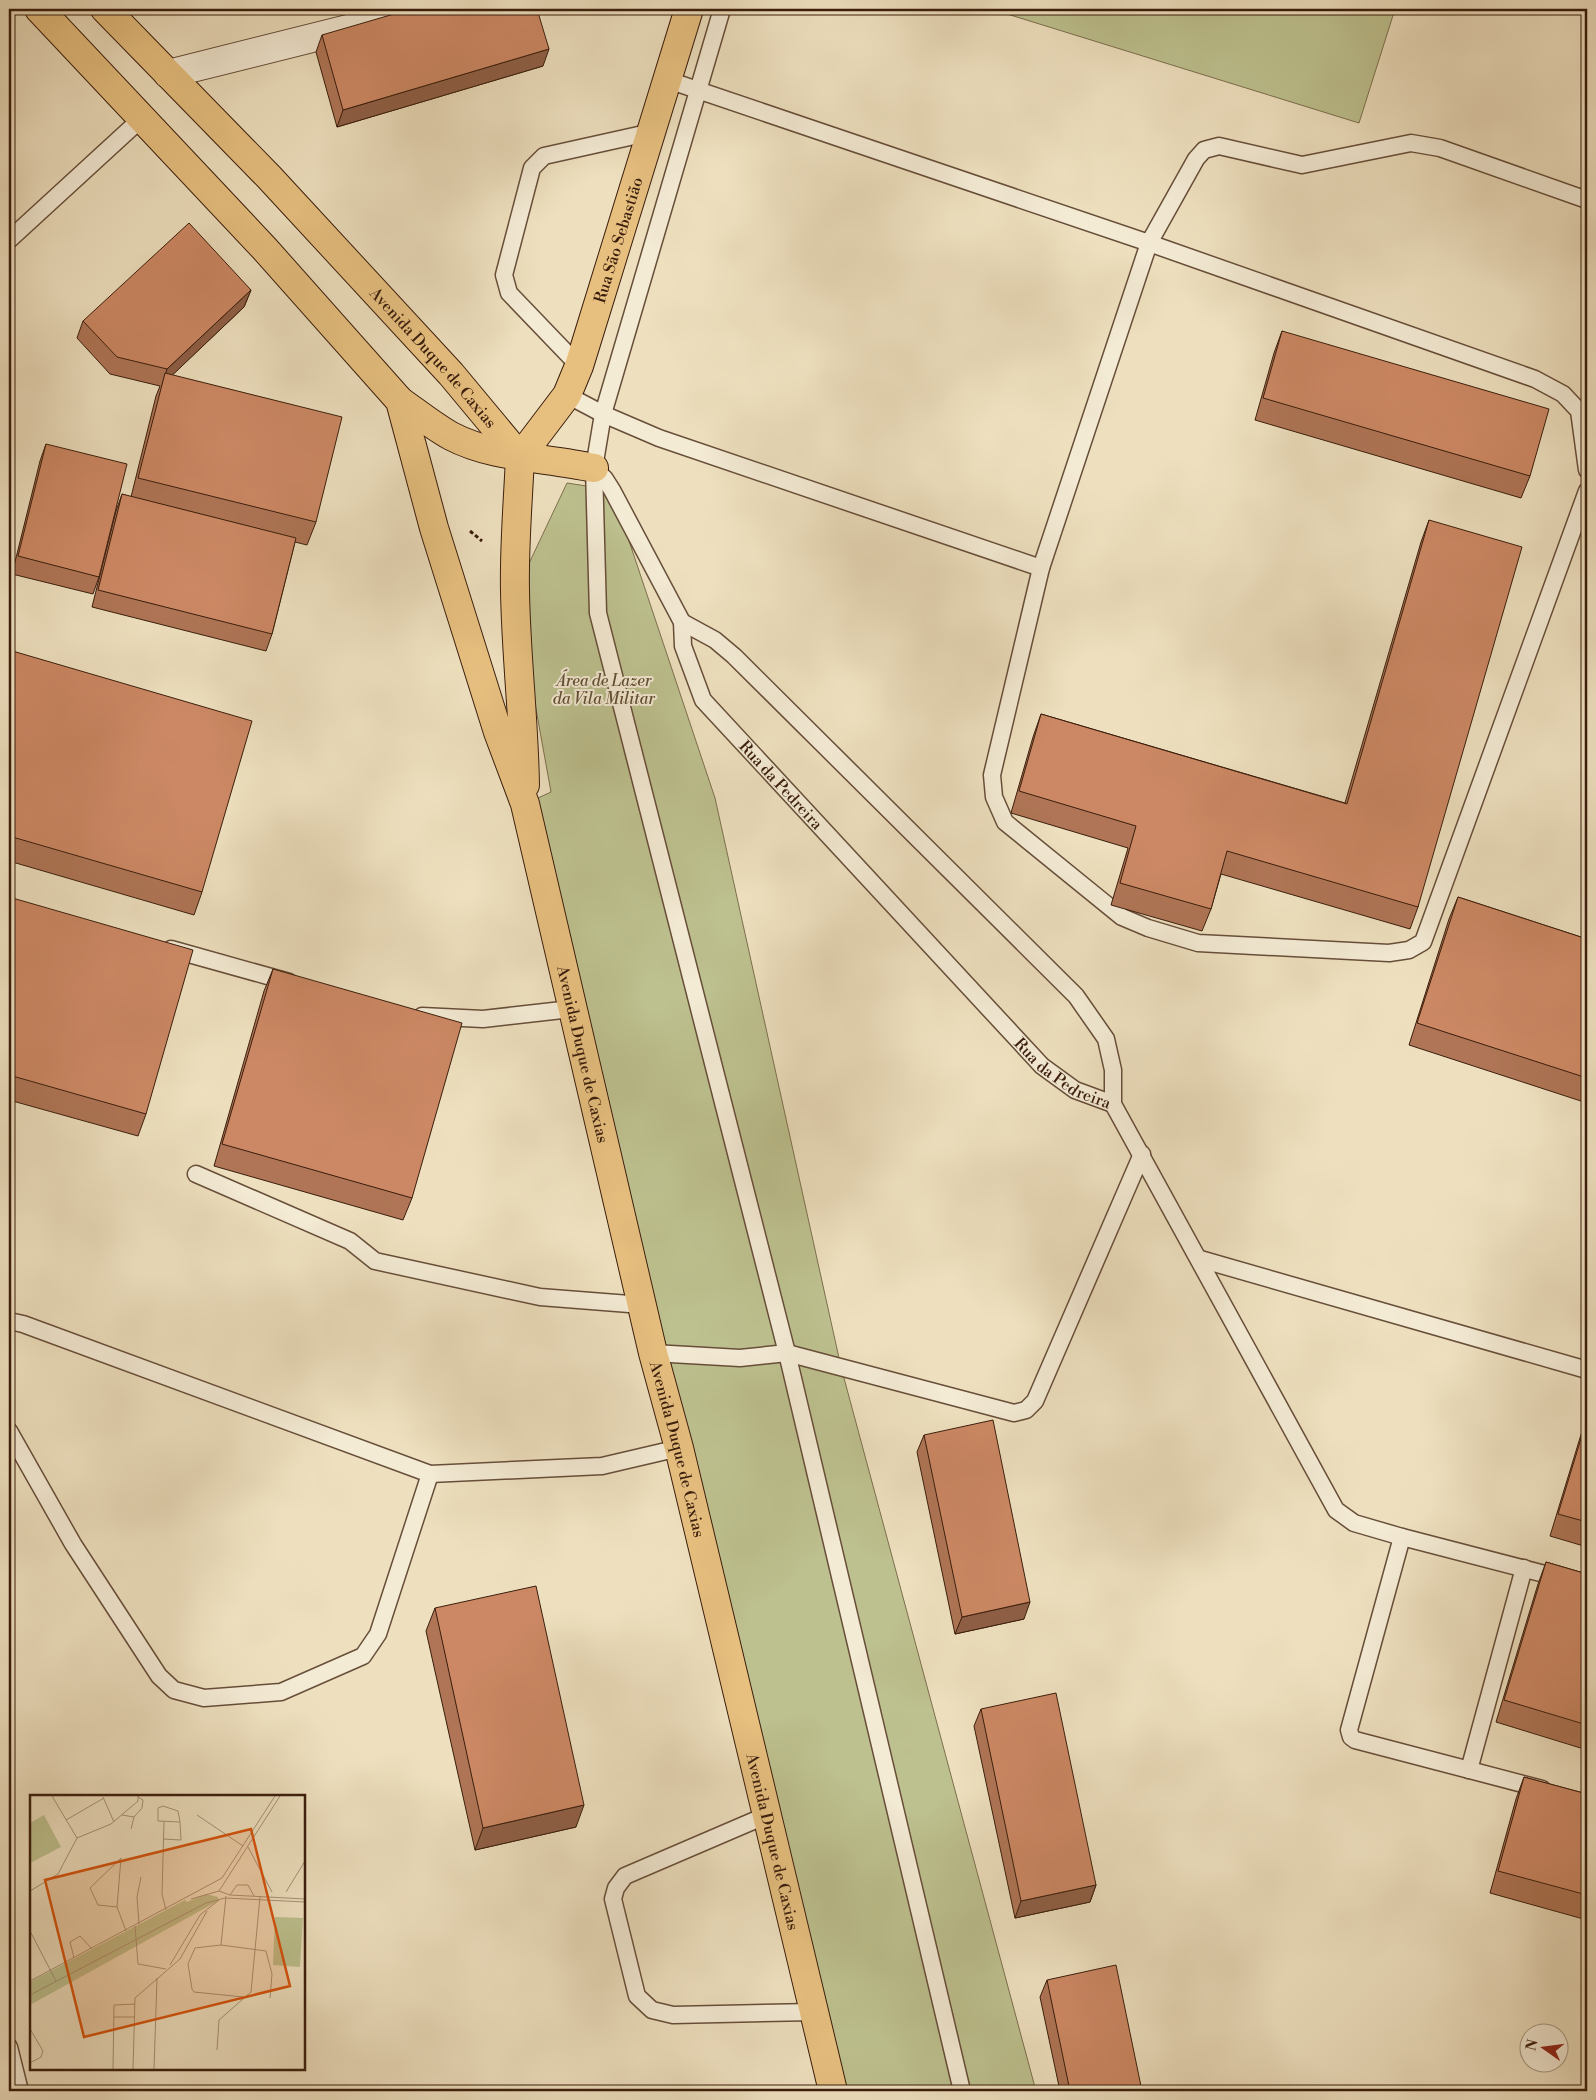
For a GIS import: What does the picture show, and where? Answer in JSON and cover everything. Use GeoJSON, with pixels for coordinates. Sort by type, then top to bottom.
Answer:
{"type":"FeatureCollection","features":[{"type":"Feature","properties":{"kind":"main road","name":"Avenida Duque de Caxias"},"geometry":{"type":"LineString","coordinates":[[40,9],[264,248],[400,401],[437,538],[498,732],[524,804],[653,1353],[679,1448],[833,2091]]}},
{"type":"Feature","properties":{"kind":"main road","name":"Avenida Duque de Caxias"},"geometry":{"type":"LineString","coordinates":[[105,9],[269,177],[451,374],[520,457],[514,551],[514,593],[524,735],[524,804]]}},
{"type":"Feature","properties":{"kind":"main road","name":"Rua São Sebastião"},"geometry":{"type":"LineString","coordinates":[[520,457],[567,395],[579,366],[689,9]]}},
{"type":"Feature","properties":{"kind":"main road"},"geometry":{"type":"LineString","coordinates":[[400,401],[451,436],[477,446],[520,457],[570,462],[594,468]]}},
{"type":"Feature","properties":{"kind":"street"},"geometry":{"type":"LineString","coordinates":[[168,74],[428,9]]}},
{"type":"Feature","properties":{"kind":"lane","name":"Rua São Sebastião"},"geometry":{"type":"LineString","coordinates":[[722,9],[602,414],[594,468],[598,613],[788,1353],[962,2091]]}},
{"type":"Feature","properties":{"kind":"lane"},"geometry":{"type":"LineString","coordinates":[[668,80],[698,88],[1149,243],[1535,379],[1563,394],[1578,411],[1587,470]]}},
{"type":"Feature","properties":{"kind":"lane"},"geometry":{"type":"LineString","coordinates":[[9,240],[142,118]]}},
{"type":"Feature","properties":{"kind":"lane"},"geometry":{"type":"LineString","coordinates":[[579,366],[509,292],[504,274],[532,168],[544,156],[652,132]]}},
{"type":"Feature","properties":{"kind":"lane"},"geometry":{"type":"LineString","coordinates":[[1587,200],[1440,148],[1411,143],[1302,165],[1219,146],[1204,150],[1196,160],[1149,243],[1041,568],[992,775],[994,797],[1005,822],[1122,917],[1148,928],[1198,943],[1389,953],[1409,950],[1423,942],[1587,491]]}},
{"type":"Feature","properties":{"kind":"lane"},"geometry":{"type":"LineString","coordinates":[[567,395],[602,414],[659,438],[1041,568]]}},
{"type":"Feature","properties":{"kind":"lane","name":"Rua da Pedreira"},"geometry":{"type":"LineString","coordinates":[[594,468],[612,490],[682,622],[683,646],[703,700],[1042,1066],[1076,1090],[1113,1104],[1113,1070],[1106,1039],[1076,996],[734,656],[715,640],[682,622]]}},
{"type":"Feature","properties":{"kind":"lane"},"geometry":{"type":"LineString","coordinates":[[160,946],[301,985]]}},
{"type":"Feature","properties":{"kind":"lane"},"geometry":{"type":"LineString","coordinates":[[405,1014],[483,1019],[572,1009]]}},
{"type":"Feature","properties":{"kind":"lane"},"geometry":{"type":"LineString","coordinates":[[1113,1104],[1200,1259],[1336,1510],[1354,1522],[1402,1538],[1524,1568],[1587,1586]]}},
{"type":"Feature","properties":{"kind":"lane"},"geometry":{"type":"LineString","coordinates":[[653,1353],[740,1358],[788,1353],[1014,1413],[1026,1410],[1035,1401],[1142,1154]]}},
{"type":"Feature","properties":{"kind":"lane"},"geometry":{"type":"LineString","coordinates":[[196,1174],[350,1241],[375,1261],[540,1296],[642,1305]]}},
{"type":"Feature","properties":{"kind":"lane"},"geometry":{"type":"LineString","coordinates":[[1200,1259],[1587,1370]]}},
{"type":"Feature","properties":{"kind":"lane"},"geometry":{"type":"LineString","coordinates":[[9,1321],[23,1324],[430,1474],[602,1466],[679,1448]]}},
{"type":"Feature","properties":{"kind":"lane"},"geometry":{"type":"LineString","coordinates":[[9,1430],[73,1544],[159,1676],[174,1690],[204,1698],[281,1692],[362,1656],[378,1634],[430,1474]]}},
{"type":"Feature","properties":{"kind":"lane"},"geometry":{"type":"LineString","coordinates":[[1402,1538],[1349,1730],[1351,1736],[1355,1740],[1560,1794]]}},
{"type":"Feature","properties":{"kind":"lane"},"geometry":{"type":"LineString","coordinates":[[1469,1770],[1524,1568]]}},
{"type":"Feature","properties":{"kind":"lane"},"geometry":{"type":"LineString","coordinates":[[767,1815],[625,1876],[616,1888],[613,1900],[637,1996],[652,2010],[674,2014],[814,2012]]}},
{"type":"Feature","properties":{"kind":"lane"},"geometry":{"type":"LineString","coordinates":[[9,2047],[20,2091]]}},
{"type":"Feature","properties":{"kind":"path"},"geometry":{"type":"LineString","coordinates":[[466,528],[486,544]]}},
{"type":"Feature","properties":{"kind":"green space"},"geometry":{"type":"Polygon","coordinates":[[[991,9],[1395,9],[1359,123],[991,9]]]}},
{"type":"Feature","properties":{"kind":"green space","name":"Área de Lazer da Vila Militar"},"geometry":{"type":"Polygon","coordinates":[[[567,483],[612,490],[715,798],[841,1367],[1036,2091],[837,2091],[525,804],[551,792],[515,593],[567,483]]]}},
{"type":"Feature","properties":{"kind":"building"},"geometry":{"type":"Polygon","coordinates":[[[411,9],[537,9],[549,49],[343,110],[322,35],[411,9]]]}},
{"type":"Feature","properties":{"kind":"building"},"geometry":{"type":"Polygon","coordinates":[[[189,223],[251,290],[167,369],[117,357],[83,321],[189,223]]]}},
{"type":"Feature","properties":{"kind":"building"},"geometry":{"type":"Polygon","coordinates":[[[1282,331],[1549,409],[1530,476],[1263,398],[1282,331]]]}},
{"type":"Feature","properties":{"kind":"building"},"geometry":{"type":"Polygon","coordinates":[[[165,373],[342,417],[316,522],[138,478],[165,373]]]}},
{"type":"Feature","properties":{"kind":"building"},"geometry":{"type":"Polygon","coordinates":[[[46,444],[127,464],[99,577],[18,556],[46,444]]]}},
{"type":"Feature","properties":{"kind":"building"},"geometry":{"type":"Polygon","coordinates":[[[122,494],[296,538],[272,634],[98,590],[122,494]]]}},
{"type":"Feature","properties":{"kind":"building"},"geometry":{"type":"Polygon","coordinates":[[[1429,520],[1522,547],[1418,907],[1227,851],[1211,909],[1120,883],[1136,826],[1019,791],[1041,714],[1347,804],[1429,520]]]}},
{"type":"Feature","properties":{"kind":"building"},"geometry":{"type":"Polygon","coordinates":[[[9,650],[252,721],[202,892],[9,836],[9,650]]]}},
{"type":"Feature","properties":{"kind":"building"},"geometry":{"type":"Polygon","coordinates":[[[9,897],[193,950],[146,1114],[9,1075],[9,897]]]}},
{"type":"Feature","properties":{"kind":"building"},"geometry":{"type":"Polygon","coordinates":[[[1458,897],[1587,939],[1587,1078],[1417,1023],[1458,897]]]}},
{"type":"Feature","properties":{"kind":"building"},"geometry":{"type":"Polygon","coordinates":[[[273,969],[462,1023],[412,1198],[222,1144],[273,969]]]}},
{"type":"Feature","properties":{"kind":"building"},"geometry":{"type":"Polygon","coordinates":[[[1587,1419],[1587,1522],[1558,1514],[1587,1419]]]}},
{"type":"Feature","properties":{"kind":"building"},"geometry":{"type":"Polygon","coordinates":[[[993,1420],[1030,1602],[962,1617],[924,1435],[993,1420]]]}},
{"type":"Feature","properties":{"kind":"building"},"geometry":{"type":"Polygon","coordinates":[[[1546,1562],[1587,1574],[1587,1725],[1504,1700],[1546,1562]]]}},
{"type":"Feature","properties":{"kind":"building"},"geometry":{"type":"Polygon","coordinates":[[[536,1586],[584,1805],[483,1828],[435,1608],[536,1586]]]}},
{"type":"Feature","properties":{"kind":"building"},"geometry":{"type":"Polygon","coordinates":[[[1056,1693],[1096,1885],[1021,1901],[981,1709],[1056,1693]]]}},
{"type":"Feature","properties":{"kind":"building"},"geometry":{"type":"Polygon","coordinates":[[[1524,1777],[1587,1794],[1587,1895],[1498,1871],[1524,1777]]]}},
{"type":"Feature","properties":{"kind":"building"},"geometry":{"type":"Polygon","coordinates":[[[1116,1965],[1142,2091],[1070,2091],[1047,1980],[1116,1965]]]}}]}
